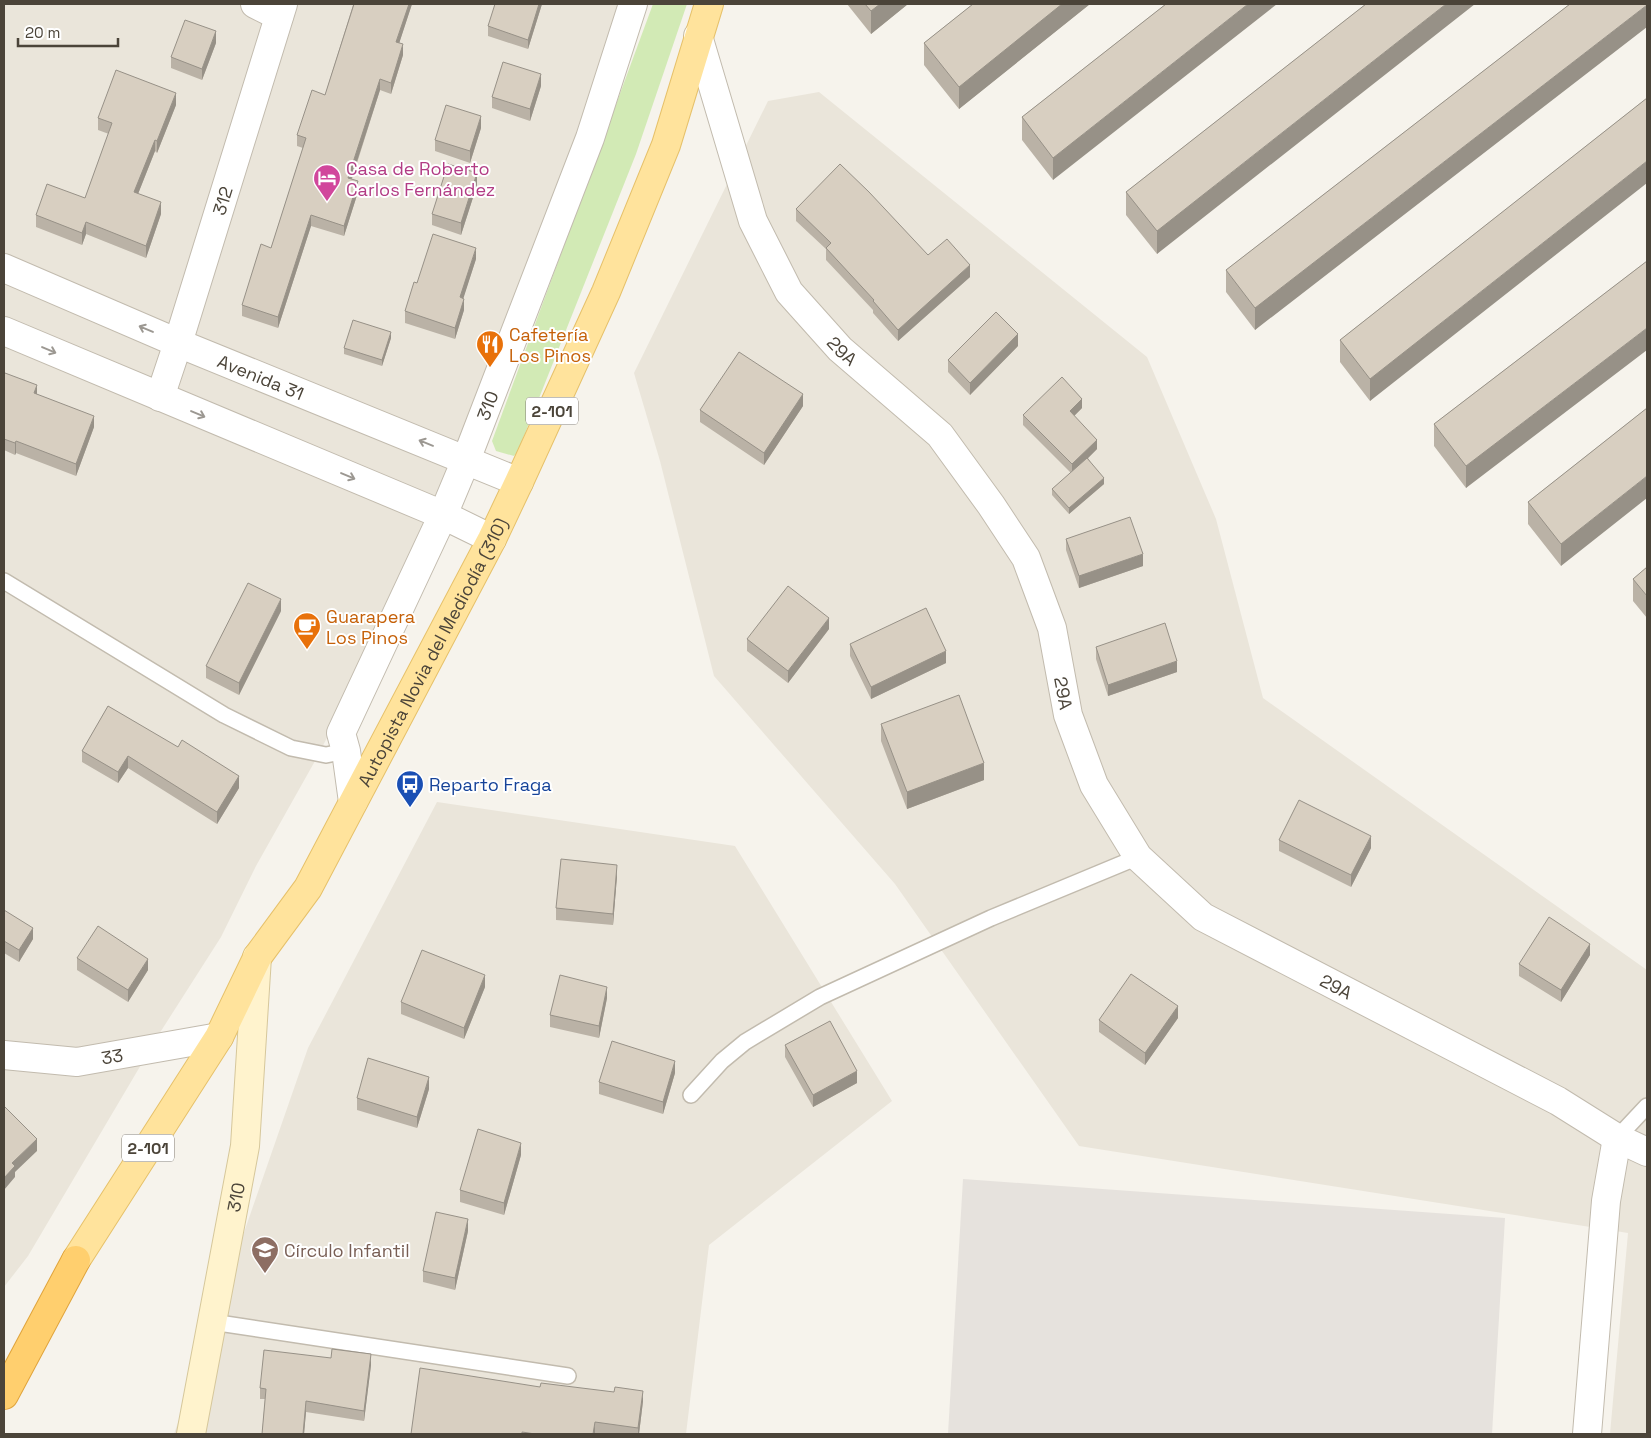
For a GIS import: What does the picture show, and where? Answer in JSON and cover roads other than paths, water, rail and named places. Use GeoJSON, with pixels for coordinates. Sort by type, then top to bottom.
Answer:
{"type":"FeatureCollection","features":[{"type":"Feature","properties":{"kind":"highway","name":"2-101"},"geometry":{"type":"LineString","coordinates":[[4,1357],[76,1260]]}},
{"type":"Feature","properties":{"kind":"highway","name":"2-101"},"geometry":{"type":"LineString","coordinates":[[4,1395],[76,1260]]}},
{"type":"Feature","properties":{"kind":"main road","name":"Autopista Novia del Mediodía (310)"},"geometry":{"type":"LineString","coordinates":[[76,1260],[219,1037],[258,956],[308,888],[492,539],[520,482],[606,292],[666,145],[709,4]]}},
{"type":"Feature","properties":{"kind":"street"},"geometry":{"type":"LineString","coordinates":[[255,4],[281,10]]}},
{"type":"Feature","properties":{"kind":"street","name":"310"},"geometry":{"type":"LineString","coordinates":[[353,802],[346,751],[341,733],[466,460],[590,138],[633,4]]}},
{"type":"Feature","properties":{"kind":"street","name":"312"},"geometry":{"type":"LineString","coordinates":[[160,398],[281,10]]}},
{"type":"Feature","properties":{"kind":"street","name":"29A"},"geometry":{"type":"LineString","coordinates":[[698,36],[753,221],[789,292],[840,350],[940,436],[1026,558],[1052,628],[1068,715],[1094,785],[1138,857],[1203,917],[1558,1100],[1617,1138],[1647,1152]]}},
{"type":"Feature","properties":{"kind":"street","name":"Avenida 31"},"geometry":{"type":"LineString","coordinates":[[4,268],[178,343],[520,482]]}},
{"type":"Feature","properties":{"kind":"street"},"geometry":{"type":"LineString","coordinates":[[4,332],[442,515],[492,539]]}},
{"type":"Feature","properties":{"kind":"street","name":"310"},"geometry":{"type":"LineString","coordinates":[[191,1434],[245,1146],[258,956]]}},
{"type":"Feature","properties":{"kind":"street","name":"33"},"geometry":{"type":"LineString","coordinates":[[4,1055],[77,1062],[219,1037]]}},
{"type":"Feature","properties":{"kind":"street"},"geometry":{"type":"LineString","coordinates":[[1587,1434],[1606,1201],[1617,1138]]}},
{"type":"Feature","properties":{"kind":"lane"},"geometry":{"type":"LineString","coordinates":[[4,581],[224,714],[291,748],[326,754],[346,751]]}},
{"type":"Feature","properties":{"kind":"lane"},"geometry":{"type":"LineString","coordinates":[[691,1095],[722,1061],[745,1042],[820,997],[991,918],[1138,857]]}},
{"type":"Feature","properties":{"kind":"lane"},"geometry":{"type":"LineString","coordinates":[[1617,1138],[1647,1106]]}},
{"type":"Feature","properties":{"kind":"lane"},"geometry":{"type":"LineString","coordinates":[[212,1322],[568,1376]]}},
{"type":"Feature","properties":{"kind":"place","name":"Casa de Roberto Carlos Fernández"},"geometry":{"type":"Point","coordinates":[327,202]}},
{"type":"Feature","properties":{"kind":"place","name":"Cafetería Los Pinos"},"geometry":{"type":"Point","coordinates":[490,368]}},
{"type":"Feature","properties":{"kind":"place","name":"Guarapera Los Pinos"},"geometry":{"type":"Point","coordinates":[307,650]}},
{"type":"Feature","properties":{"kind":"place","name":"Reparto Fraga"},"geometry":{"type":"Point","coordinates":[410,808]}},
{"type":"Feature","properties":{"kind":"place","name":"Círculo Infantil"},"geometry":{"type":"Point","coordinates":[265,1274]}}]}
